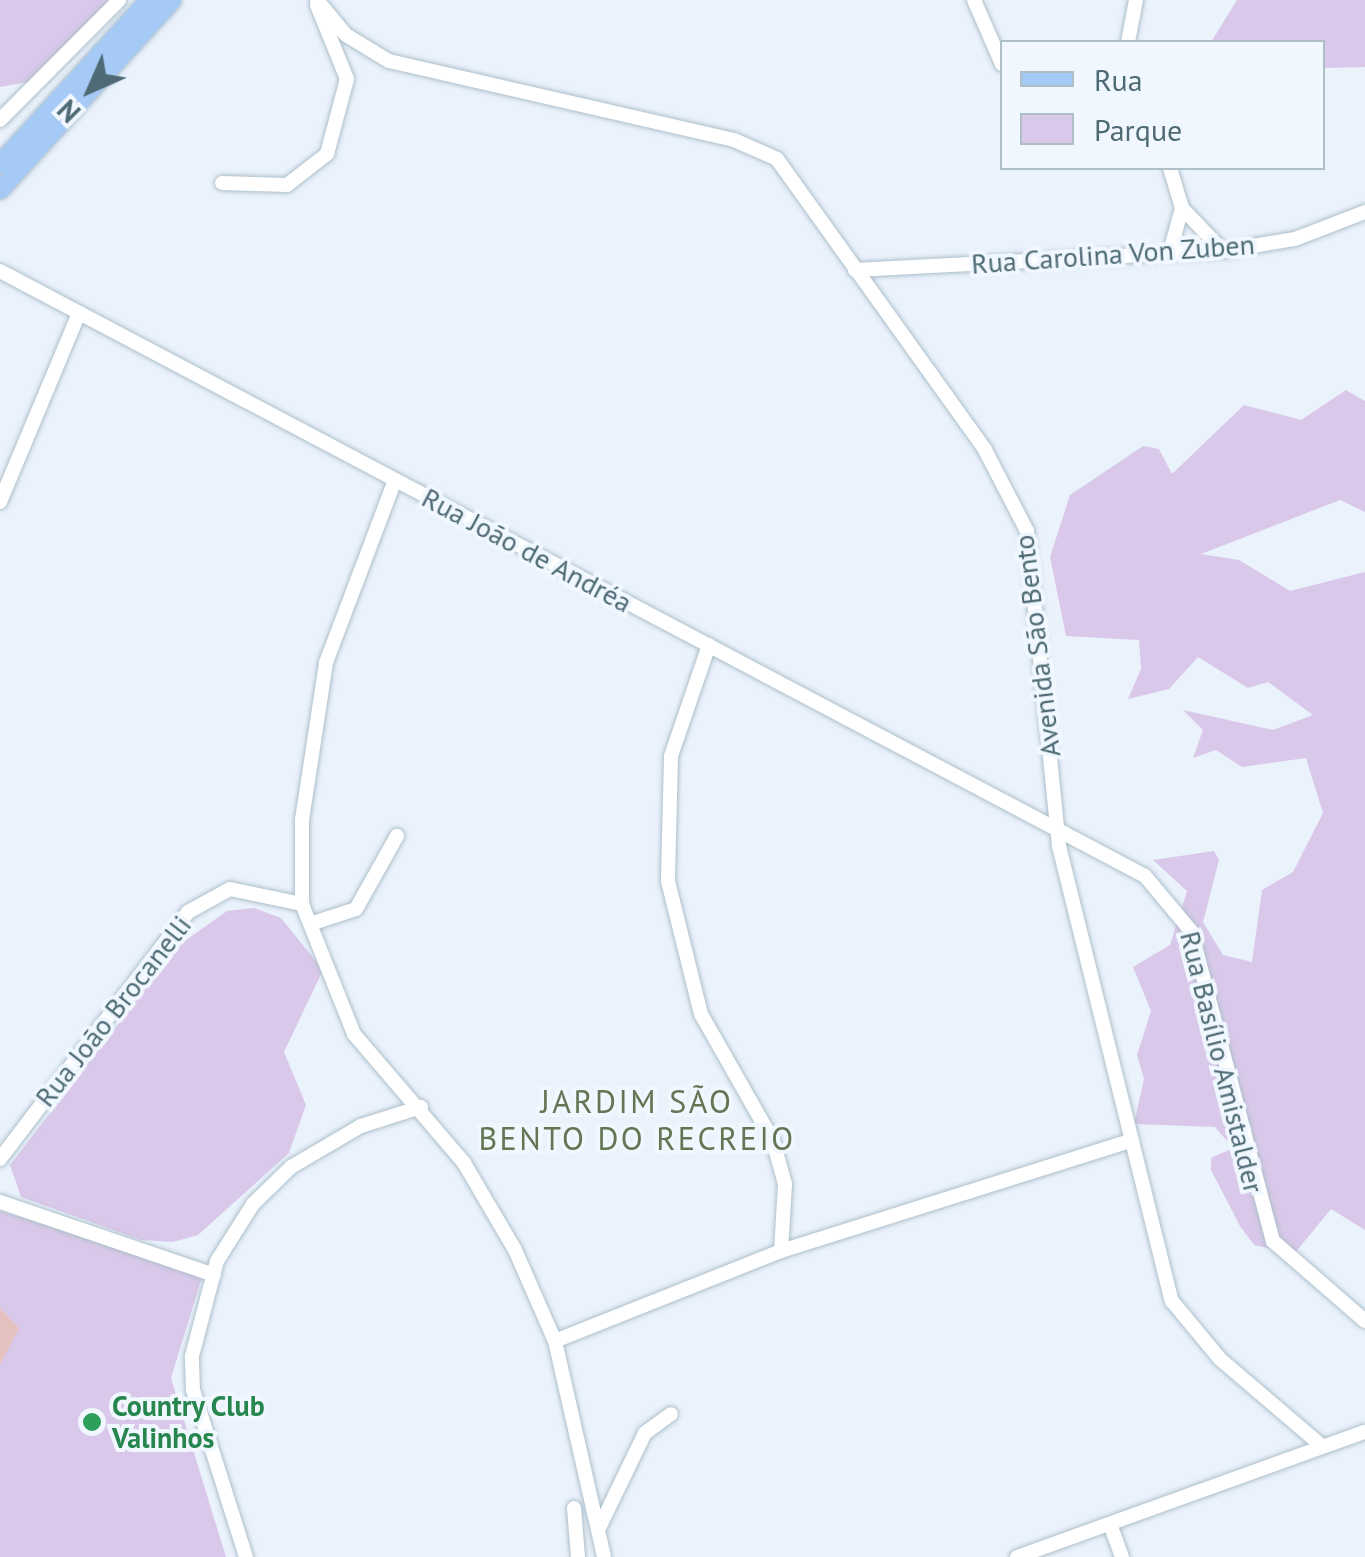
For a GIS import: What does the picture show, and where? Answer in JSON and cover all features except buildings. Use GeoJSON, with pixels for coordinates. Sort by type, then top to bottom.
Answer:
{"type":"FeatureCollection","features":[{"type":"Feature","properties":{"kind":"main road"},"geometry":{"type":"LineString","coordinates":[[0,164],[148,0]]}},
{"type":"Feature","properties":{"kind":"main road"},"geometry":{"type":"LineString","coordinates":[[0,190],[172,0]]}},
{"type":"Feature","properties":{"kind":"street"},"geometry":{"type":"LineString","coordinates":[[0,120],[119,0]]}},
{"type":"Feature","properties":{"kind":"street"},"geometry":{"type":"LineString","coordinates":[[222,183],[286,185],[326,154],[348,79],[316,0]]}},
{"type":"Feature","properties":{"kind":"street","name":"Avenida São Bento"},"geometry":{"type":"LineString","coordinates":[[316,0],[346,35],[389,60],[764,150],[788,170],[985,450],[1028,531],[1056,824],[1153,1242],[1182,1320],[1322,1446]]}},
{"type":"Feature","properties":{"kind":"street"},"geometry":{"type":"LineString","coordinates":[[974,0],[1000,59]]}},
{"type":"Feature","properties":{"kind":"street"},"geometry":{"type":"LineString","coordinates":[[1128,40],[1136,0]]}},
{"type":"Feature","properties":{"kind":"street"},"geometry":{"type":"LineString","coordinates":[[1171,170],[1182,208],[1223,252]]}},
{"type":"Feature","properties":{"kind":"street"},"geometry":{"type":"LineString","coordinates":[[1170,252],[1182,208]]}},
{"type":"Feature","properties":{"kind":"street","name":"Rua Carolina Von Zuben"},"geometry":{"type":"LineString","coordinates":[[855,270],[1223,252],[1295,239],[1365,212]]}},
{"type":"Feature","properties":{"kind":"street","name":"Rua João de Andréa"},"geometry":{"type":"LineString","coordinates":[[0,271],[1056,824]]}},
{"type":"Feature","properties":{"kind":"street"},"geometry":{"type":"LineString","coordinates":[[0,502],[79,313]]}},
{"type":"Feature","properties":{"kind":"street"},"geometry":{"type":"LineString","coordinates":[[394,480],[326,662],[302,819],[302,904],[354,1034],[421,1107],[491,1206],[555,1340],[604,1557]]}},
{"type":"Feature","properties":{"kind":"street"},"geometry":{"type":"LineString","coordinates":[[709,645],[671,756],[668,881],[688,984],[773,1141],[785,1184],[781,1250]]}},
{"type":"Feature","properties":{"kind":"street","name":"Rua Basílio Amistalder"},"geometry":{"type":"LineString","coordinates":[[1056,824],[1145,876],[1180,910],[1273,1242],[1365,1321]]}},
{"type":"Feature","properties":{"kind":"street"},"geometry":{"type":"LineString","coordinates":[[310,924],[356,909],[396,836]]}},
{"type":"Feature","properties":{"kind":"street","name":"Rua João Brocanelli"},"geometry":{"type":"LineString","coordinates":[[0,1159],[188,912],[230,890],[302,904]]}},
{"type":"Feature","properties":{"kind":"street"},"geometry":{"type":"LineString","coordinates":[[246,1557],[192,1390],[214,1275],[233,1230],[291,1166],[361,1126],[421,1107]]}},
{"type":"Feature","properties":{"kind":"street"},"geometry":{"type":"LineString","coordinates":[[555,1340],[781,1250],[1132,1140]]}},
{"type":"Feature","properties":{"kind":"street"},"geometry":{"type":"LineString","coordinates":[[0,1202],[214,1275]]}},
{"type":"Feature","properties":{"kind":"street"},"geometry":{"type":"LineString","coordinates":[[600,1526],[645,1434],[671,1414]]}},
{"type":"Feature","properties":{"kind":"street"},"geometry":{"type":"LineString","coordinates":[[1017,1557],[1365,1432]]}},
{"type":"Feature","properties":{"kind":"street"},"geometry":{"type":"LineString","coordinates":[[574,1508],[578,1557]]}},
{"type":"Feature","properties":{"kind":"street"},"geometry":{"type":"LineString","coordinates":[[1110,1524],[1122,1557]]}},
{"type":"Feature","properties":{"kind":"green space"},"geometry":{"type":"Polygon","coordinates":[[[0,0],[118,0],[34,81],[0,87],[0,0]]]}},
{"type":"Feature","properties":{"kind":"green space"},"geometry":{"type":"Polygon","coordinates":[[[1237,0],[1365,0],[1365,67],[1325,68],[1325,40],[1212,40],[1237,0]]]}},
{"type":"Feature","properties":{"kind":"green space"},"geometry":{"type":"Polygon","coordinates":[[[1346,390],[1365,401],[1365,512],[1340,500],[1201,554],[1239,560],[1290,591],[1365,572],[1365,1230],[1331,1209],[1294,1254],[1254,1245],[1240,1226],[1211,1170],[1211,1158],[1233,1148],[1215,1127],[1134,1124],[1144,1079],[1137,1055],[1151,1011],[1133,967],[1170,945],[1187,891],[1153,860],[1214,851],[1219,860],[1203,922],[1223,955],[1252,962],[1262,890],[1293,872],[1323,813],[1306,758],[1242,767],[1216,750],[1193,758],[1203,730],[1183,710],[1273,730],[1313,715],[1268,682],[1248,688],[1198,657],[1169,689],[1128,699],[1141,669],[1139,640],[1066,636],[1050,557],[1070,495],[1143,446],[1159,449],[1172,474],[1244,405],[1301,420],[1346,390]]]}},
{"type":"Feature","properties":{"kind":"green space"},"geometry":{"type":"Polygon","coordinates":[[[254,908],[281,918],[323,970],[284,1052],[306,1105],[289,1153],[198,1235],[173,1242],[141,1240],[21,1197],[10,1165],[179,945],[227,911],[254,908]]]}},
{"type":"Feature","properties":{"kind":"green space","name":"Country Club Valinhos"},"geometry":{"type":"Polygon","coordinates":[[[0,1211],[203,1274],[171,1378],[226,1557],[0,1557],[0,1365],[18,1328],[0,1308],[0,1211]]]}},
{"type":"Feature","properties":{"kind":"shaded area"},"geometry":{"type":"Polygon","coordinates":[[[0,1308],[19,1328],[0,1365],[0,1308]]]}},
{"type":"Feature","properties":{"kind":"place","name":"Country Club Valinhos"},"geometry":{"type":"Point","coordinates":[92,1422]}},
{"type":"Feature","properties":{"kind":"district","name":"JARDIM SÃO BENTO DO RECREIO"},"geometry":{"type":"Point","coordinates":[637,1120]}}]}
